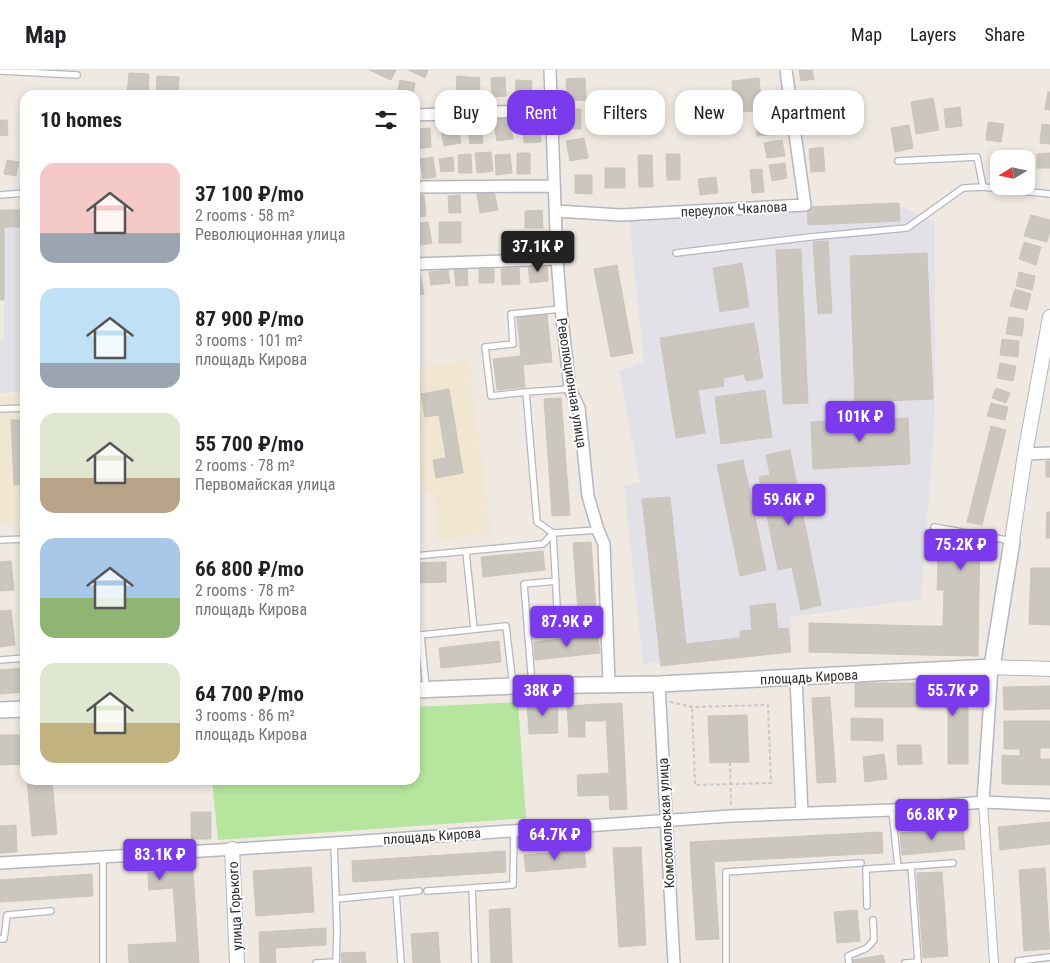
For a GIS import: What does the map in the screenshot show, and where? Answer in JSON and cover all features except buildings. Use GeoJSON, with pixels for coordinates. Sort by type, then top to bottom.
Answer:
{"type":"FeatureCollection","features":[{"type":"Feature","properties":{"kind":"main road"},"geometry":{"type":"LineString","coordinates":[[992,667],[1012,541]]}},
{"type":"Feature","properties":{"kind":"main road","name":"площадь Кирова"},"geometry":{"type":"LineString","coordinates":[[421,690],[532,685],[659,684],[992,667]]}},
{"type":"Feature","properties":{"kind":"main road"},"geometry":{"type":"LineString","coordinates":[[0,710],[20,709]]}},
{"type":"Feature","properties":{"kind":"street","name":"Революционная улица"},"geometry":{"type":"LineString","coordinates":[[550,70],[551,90]]}},
{"type":"Feature","properties":{"kind":"street","name":"переулок Чкалова"},"geometry":{"type":"LineString","coordinates":[[556,211],[621,215],[806,205],[786,70]]}},
{"type":"Feature","properties":{"kind":"street"},"geometry":{"type":"LineString","coordinates":[[420,115],[507,112]]}},
{"type":"Feature","properties":{"kind":"street","name":"Революционная улица"},"geometry":{"type":"LineString","coordinates":[[553,135],[556,259],[561,309],[570,389],[579,408],[588,496],[604,544],[609,684]]}},
{"type":"Feature","properties":{"kind":"street"},"geometry":{"type":"LineString","coordinates":[[423,187],[554,186]]}},
{"type":"Feature","properties":{"kind":"street"},"geometry":{"type":"LineString","coordinates":[[420,264],[556,259]]}},
{"type":"Feature","properties":{"kind":"street"},"geometry":{"type":"LineString","coordinates":[[1012,541],[1025,454],[1050,317]]}},
{"type":"Feature","properties":{"kind":"street"},"geometry":{"type":"LineString","coordinates":[[1025,454],[1050,453]]}},
{"type":"Feature","properties":{"kind":"street"},"geometry":{"type":"LineString","coordinates":[[994,963],[983,802],[992,667],[1050,669]]}},
{"type":"Feature","properties":{"kind":"street"},"geometry":{"type":"LineString","coordinates":[[796,678],[802,813]]}},
{"type":"Feature","properties":{"kind":"street","name":"Комсомольская улица"},"geometry":{"type":"LineString","coordinates":[[659,684],[674,963]]}},
{"type":"Feature","properties":{"kind":"street","name":"площадь Кирова"},"geometry":{"type":"LineString","coordinates":[[0,863],[731,816],[892,810],[983,802],[1050,805]]}},
{"type":"Feature","properties":{"kind":"street","name":"улица Горького"},"geometry":{"type":"LineString","coordinates":[[232,849],[237,963]]}},
{"type":"Feature","properties":{"kind":"lane"},"geometry":{"type":"LineString","coordinates":[[0,71],[77,75]]}},
{"type":"Feature","properties":{"kind":"lane"},"geometry":{"type":"LineString","coordinates":[[898,161],[977,157],[983,187]]}},
{"type":"Feature","properties":{"kind":"lane"},"geometry":{"type":"LineString","coordinates":[[676,253],[907,228],[963,188],[983,187],[1050,194]]}},
{"type":"Feature","properties":{"kind":"lane"},"geometry":{"type":"LineString","coordinates":[[0,195],[20,193]]}},
{"type":"Feature","properties":{"kind":"lane"},"geometry":{"type":"LineString","coordinates":[[561,309],[511,314],[513,344],[485,347],[491,396],[570,389]]}},
{"type":"Feature","properties":{"kind":"lane"},"geometry":{"type":"LineString","coordinates":[[526,392],[537,522],[553,533],[598,530]]}},
{"type":"Feature","properties":{"kind":"lane"},"geometry":{"type":"LineString","coordinates":[[0,409],[20,408]]}},
{"type":"Feature","properties":{"kind":"lane"},"geometry":{"type":"LineString","coordinates":[[934,527],[1012,541]]}},
{"type":"Feature","properties":{"kind":"lane"},"geometry":{"type":"LineString","coordinates":[[420,556],[543,544],[553,533]]}},
{"type":"Feature","properties":{"kind":"lane"},"geometry":{"type":"LineString","coordinates":[[553,533],[558,627],[608,627]]}},
{"type":"Feature","properties":{"kind":"lane"},"geometry":{"type":"LineString","coordinates":[[0,540],[20,539]]}},
{"type":"Feature","properties":{"kind":"lane"},"geometry":{"type":"LineString","coordinates":[[466,552],[474,629]]}},
{"type":"Feature","properties":{"kind":"lane"},"geometry":{"type":"LineString","coordinates":[[532,685],[524,584],[556,581]]}},
{"type":"Feature","properties":{"kind":"lane"},"geometry":{"type":"LineString","coordinates":[[420,636],[506,626],[513,686]]}},
{"type":"Feature","properties":{"kind":"lane"},"geometry":{"type":"LineString","coordinates":[[0,660],[20,658]]}},
{"type":"Feature","properties":{"kind":"lane"},"geometry":{"type":"LineString","coordinates":[[420,672],[421,690]]}},
{"type":"Feature","properties":{"kind":"lane"},"geometry":{"type":"LineString","coordinates":[[892,810],[898,867]]}},
{"type":"Feature","properties":{"kind":"lane"},"geometry":{"type":"LineString","coordinates":[[428,891],[513,885],[514,830]]}},
{"type":"Feature","properties":{"kind":"lane"},"geometry":{"type":"LineString","coordinates":[[316,963],[336,962],[337,930],[334,843]]}},
{"type":"Feature","properties":{"kind":"lane"},"geometry":{"type":"LineString","coordinates":[[102,963],[103,856]]}},
{"type":"Feature","properties":{"kind":"lane"},"geometry":{"type":"LineString","coordinates":[[867,906],[866,869],[953,862]]}},
{"type":"Feature","properties":{"kind":"lane"},"geometry":{"type":"LineString","coordinates":[[726,963],[726,872],[861,863]]}},
{"type":"Feature","properties":{"kind":"lane"},"geometry":{"type":"LineString","coordinates":[[905,963],[918,962],[911,866]]}},
{"type":"Feature","properties":{"kind":"lane"},"geometry":{"type":"LineString","coordinates":[[472,888],[475,963]]}},
{"type":"Feature","properties":{"kind":"lane"},"geometry":{"type":"LineString","coordinates":[[336,899],[419,891]]}},
{"type":"Feature","properties":{"kind":"lane"},"geometry":{"type":"LineString","coordinates":[[396,894],[401,963]]}},
{"type":"Feature","properties":{"kind":"lane"},"geometry":{"type":"LineString","coordinates":[[0,939],[4,939],[7,915],[51,911]]}},
{"type":"Feature","properties":{"kind":"lane"},"geometry":{"type":"LineString","coordinates":[[849,963],[848,956],[867,948],[874,940],[873,920]]}},
{"type":"Feature","properties":{"kind":"lane"},"geometry":{"type":"LineString","coordinates":[[1018,961],[1050,957]]}},
{"type":"Feature","properties":{"kind":"path"},"geometry":{"type":"LineString","coordinates":[[670,702],[692,707],[768,705],[771,782],[695,785],[692,707]]}},
{"type":"Feature","properties":{"kind":"path"},"geometry":{"type":"LineString","coordinates":[[730,762],[731,816]]}},
{"type":"Feature","properties":{"kind":"shaded area"},"geometry":{"type":"Polygon","coordinates":[[[891,202],[935,222],[935,417],[921,599],[791,617],[791,652],[643,664],[624,486],[640,482],[619,371],[644,362],[629,220],[891,202]]]}},
{"type":"Feature","properties":{"kind":"shaded area"},"geometry":{"type":"Polygon","coordinates":[[[0,210],[20,210],[20,391],[0,393],[0,341],[4,340],[4,300],[0,300],[0,210]]]}},
{"type":"Feature","properties":{"kind":"shaded area"},"geometry":{"type":"Polygon","coordinates":[[[469,360],[491,534],[439,540],[433,493],[424,494],[420,466],[420,368],[469,360]]]}},
{"type":"Feature","properties":{"kind":"shaded area"},"geometry":{"type":"Polygon","coordinates":[[[20,395],[20,521],[0,522],[0,397],[20,395]]]}},
{"type":"Feature","properties":{"kind":"green space"},"geometry":{"type":"Polygon","coordinates":[[[518,702],[526,818],[218,840],[212,785],[420,785],[420,707],[518,702]]]}}]}
